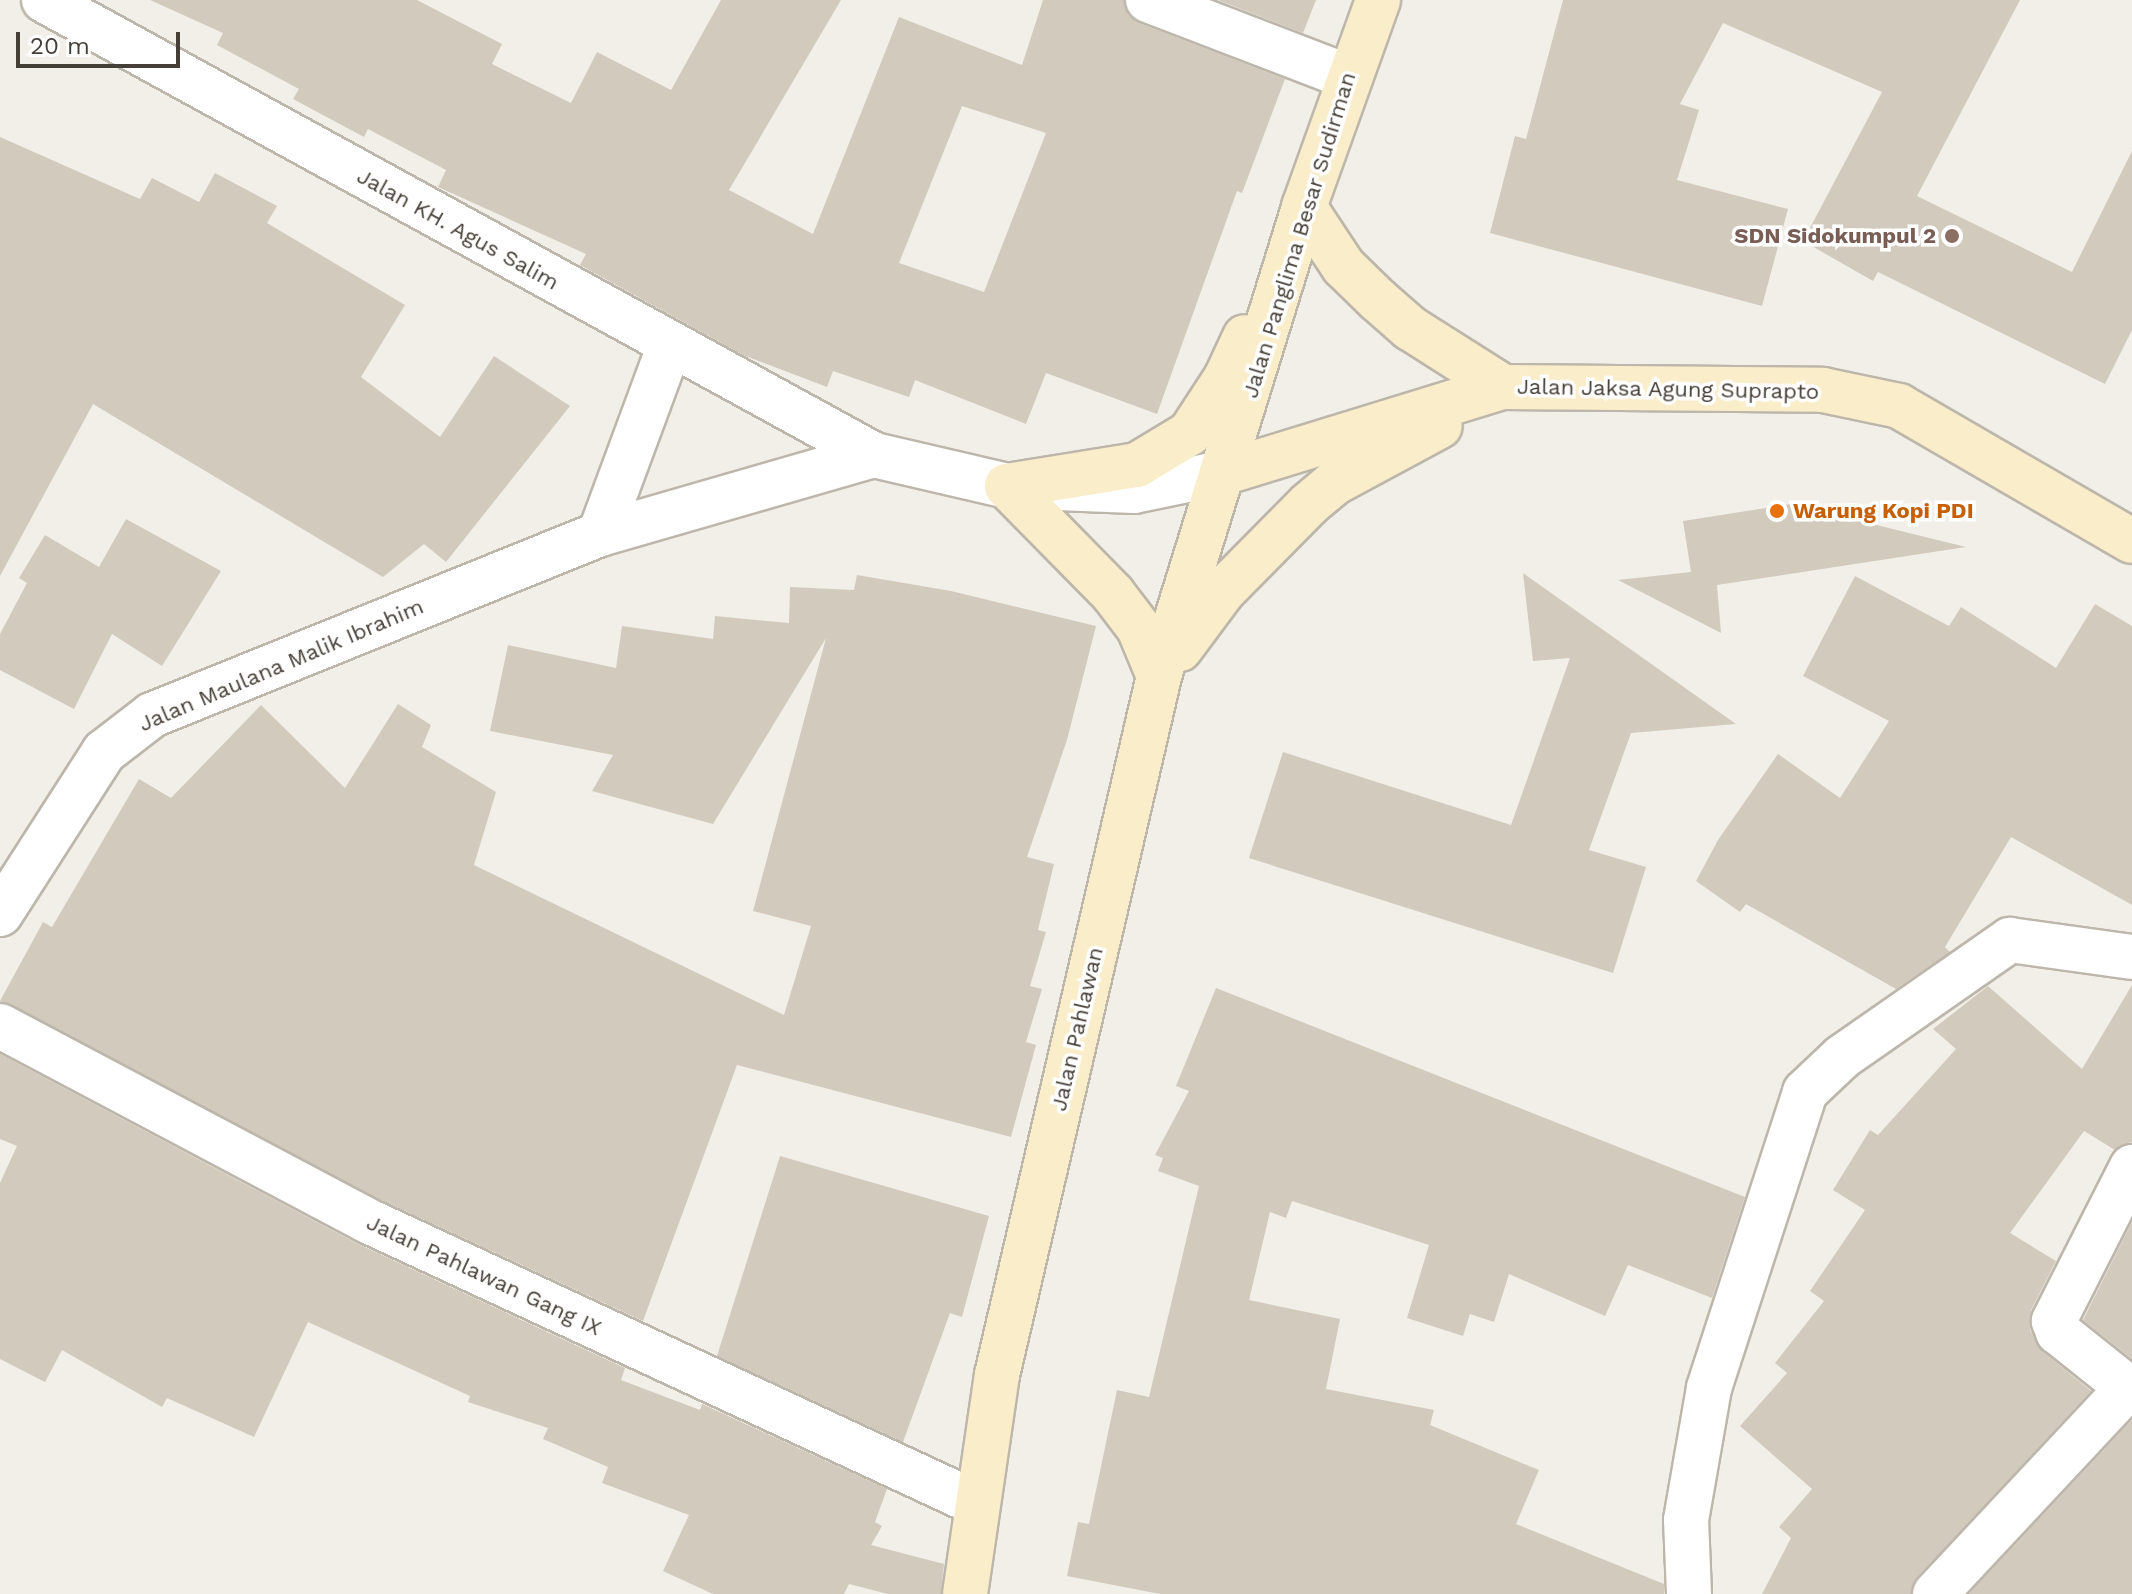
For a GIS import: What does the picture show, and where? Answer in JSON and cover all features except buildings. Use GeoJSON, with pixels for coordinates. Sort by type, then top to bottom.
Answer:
{"type":"FeatureCollection","features":[{"type":"Feature","properties":{"kind":"main road","name":"Jalan Panglima Besar Sudirman"},"geometry":{"type":"LineString","coordinates":[[1226,472],[1304,207],[1378,0]]}},
{"type":"Feature","properties":{"kind":"main road"},"geometry":{"type":"LineString","coordinates":[[1159,676],[1223,591],[1334,483],[1503,387],[1410,328],[1378,300],[1343,266],[1304,207]]}},
{"type":"Feature","properties":{"kind":"main road"},"geometry":{"type":"LineString","coordinates":[[1007,486],[1137,465],[1190,433],[1226,378],[1304,207]]}},
{"type":"Feature","properties":{"kind":"main road","name":"Jalan Jaksa Agung Suprapto"},"geometry":{"type":"LineString","coordinates":[[1226,472],[1503,387],[1823,390],[1899,406],[2132,541]]}},
{"type":"Feature","properties":{"kind":"main road","name":"Jalan Pahlawan"},"geometry":{"type":"LineString","coordinates":[[965,1594],[997,1375],[1159,676],[1226,472]]}},
{"type":"Feature","properties":{"kind":"main road"},"geometry":{"type":"LineString","coordinates":[[1007,486],[1113,594],[1139,628],[1159,676]]}},
{"type":"Feature","properties":{"kind":"street","name":"Jalan KH. Agus Salim"},"geometry":{"type":"LineString","coordinates":[[44,0],[669,347],[874,455]]}},
{"type":"Feature","properties":{"kind":"street"},"geometry":{"type":"LineString","coordinates":[[1148,0],[1349,77]]}},
{"type":"Feature","properties":{"kind":"street"},"geometry":{"type":"LineString","coordinates":[[600,534],[669,347]]}},
{"type":"Feature","properties":{"kind":"street"},"geometry":{"type":"LineString","coordinates":[[874,455],[1007,486],[1134,491],[1226,472]]}},
{"type":"Feature","properties":{"kind":"street","name":"Jalan Maulana Malik Ibrahim"},"geometry":{"type":"LineString","coordinates":[[0,914],[45,839],[124,732],[152,715],[600,534],[874,455]]}},
{"type":"Feature","properties":{"kind":"street"},"geometry":{"type":"LineString","coordinates":[[1689,1594],[1686,1520],[1709,1388],[1805,1092],[1842,1057],[2010,940],[2132,957]]}},
{"type":"Feature","properties":{"kind":"street","name":"Jalan Pahlawan Gang IX"},"geometry":{"type":"LineString","coordinates":[[0,1026],[368,1221],[978,1504]]}},
{"type":"Feature","properties":{"kind":"street"},"geometry":{"type":"LineString","coordinates":[[1935,1594],[2130,1389],[2058,1332],[2054,1321],[2132,1167]]}},
{"type":"Feature","properties":{"kind":"place","name":"SDN Sidokumpul 2"},"geometry":{"type":"Point","coordinates":[1952,236]}},
{"type":"Feature","properties":{"kind":"place","name":"Warung Kopi PDI"},"geometry":{"type":"Point","coordinates":[1777,511]}}]}
